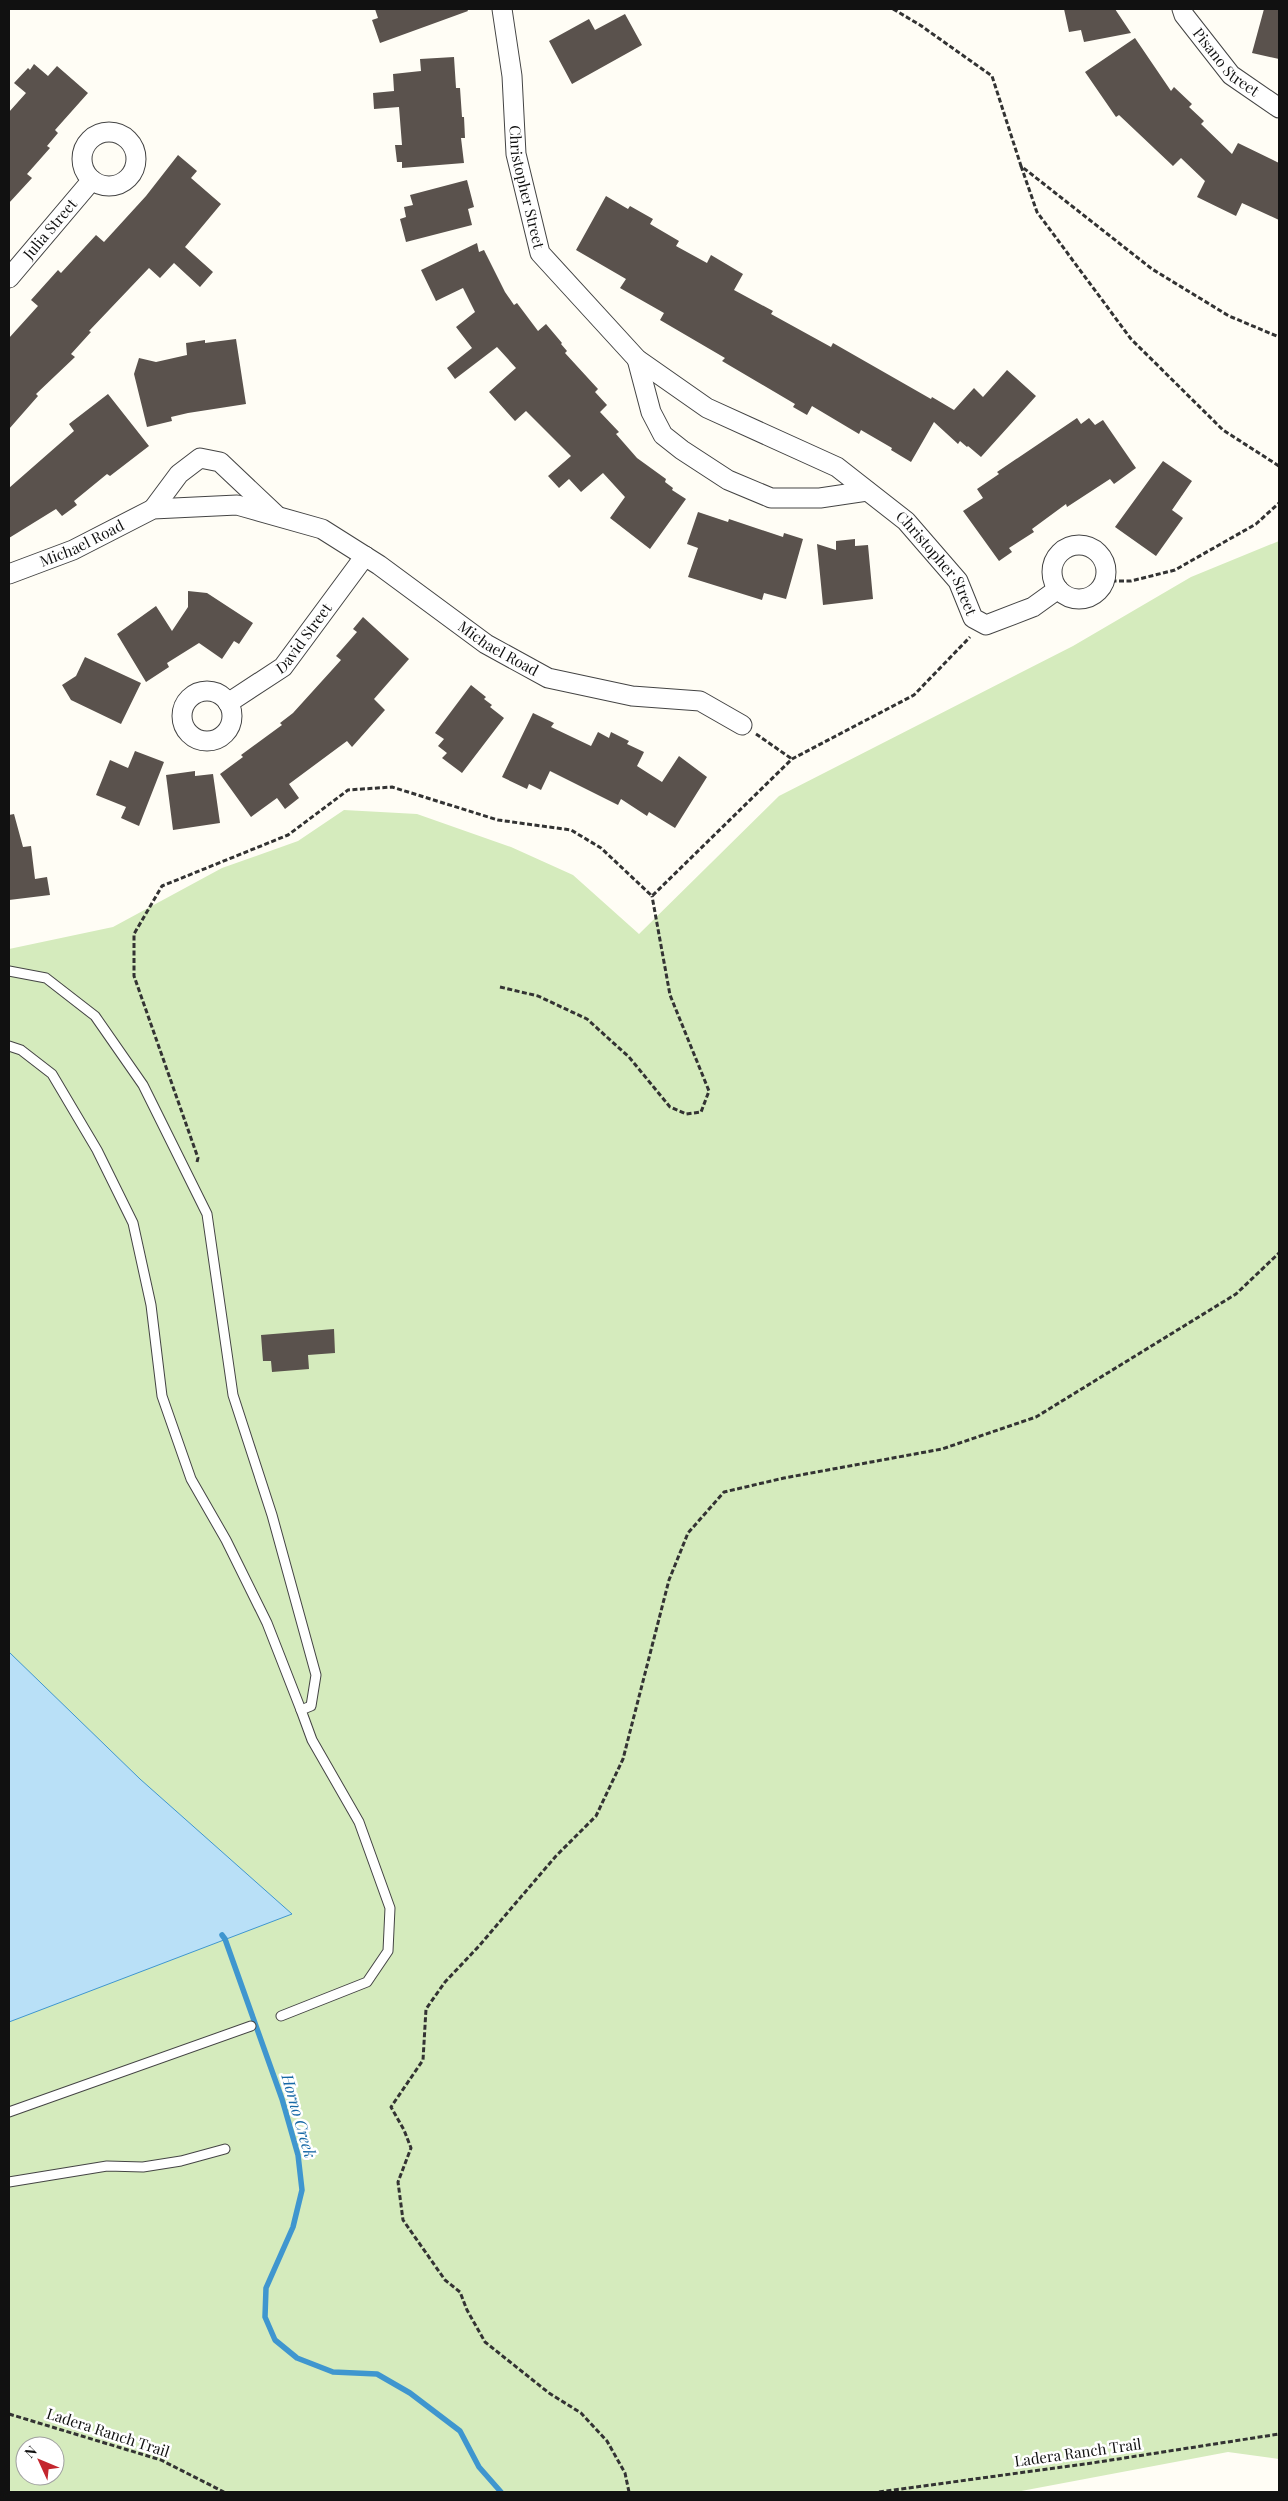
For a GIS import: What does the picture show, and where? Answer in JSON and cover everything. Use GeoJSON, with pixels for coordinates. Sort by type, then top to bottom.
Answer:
{"type":"FeatureCollection","features":[{"type":"Feature","properties":{"kind":"street","name":"Christopher Street"},"geometry":{"type":"LineString","coordinates":[[502,9],[512,76],[516,154],[540,253],[637,359],[707,408],[837,467],[906,521],[958,581],[973,618],[982,623],[986,625],[1033,607],[1058,589]]}},
{"type":"Feature","properties":{"kind":"street","name":"Pisano Street"},"geometry":{"type":"LineString","coordinates":[[1182,9],[1184,15],[1231,75],[1279,108]]}},
{"type":"Feature","properties":{"kind":"street","name":"Julia Street"},"geometry":{"type":"LineString","coordinates":[[9,278],[92,180]]}},
{"type":"Feature","properties":{"kind":"street","name":"Christopher Street"},"geometry":{"type":"LineString","coordinates":[[637,359],[651,412],[663,435],[682,450],[728,480],[771,498],[820,498],[867,491]]}},
{"type":"Feature","properties":{"kind":"street","name":"Michael Road"},"geometry":{"type":"LineString","coordinates":[[153,510],[178,474],[200,458],[220,462],[276,515]]}},
{"type":"Feature","properties":{"kind":"street","name":"Michael Road"},"geometry":{"type":"LineString","coordinates":[[9,574],[73,550],[153,510],[237,505],[322,529],[365,556],[486,644],[548,678],[632,696],[700,701],[742,725]]}},
{"type":"Feature","properties":{"kind":"street"},"geometry":{"type":"LineString","coordinates":[[1074,546],[1092,549],[1104,562],[1104,581],[1095,594],[1087,598],[1071,598],[1058,589],[1052,572],[1054,562],[1066,549],[1074,546]]}},
{"type":"Feature","properties":{"kind":"street","name":"David Street"},"geometry":{"type":"LineString","coordinates":[[228,703],[283,667],[365,556]]}},
{"type":"Feature","properties":{"kind":"lane"},"geometry":{"type":"LineString","coordinates":[[9,971],[46,978],[95,1016],[142,1085],[208,1214],[233,1395],[272,1515],[316,1676],[311,1706],[301,1710]]}},
{"type":"Feature","properties":{"kind":"lane"},"geometry":{"type":"LineString","coordinates":[[9,1046],[21,1050],[52,1074],[97,1150],[133,1224],[151,1305],[162,1396],[188,1470],[226,1540],[267,1623],[312,1740],[359,1822],[390,1908],[388,1952],[367,1982],[281,2016]]}},
{"type":"Feature","properties":{"kind":"lane"},"geometry":{"type":"LineString","coordinates":[[9,2112],[251,2026]]}},
{"type":"Feature","properties":{"kind":"lane"},"geometry":{"type":"LineString","coordinates":[[9,2182],[107,2166],[143,2167],[182,2162],[225,2149]]}},
{"type":"Feature","properties":{"kind":"path"},"geometry":{"type":"LineString","coordinates":[[893,9],[920,25],[992,76],[1037,212],[1131,339],[1224,430],[1279,466]]}},
{"type":"Feature","properties":{"kind":"path"},"geometry":{"type":"LineString","coordinates":[[1021,166],[1152,269],[1229,316],[1279,337]]}},
{"type":"Feature","properties":{"kind":"path"},"geometry":{"type":"LineString","coordinates":[[1104,581],[1131,581],[1175,570],[1256,524],[1279,503]]}},
{"type":"Feature","properties":{"kind":"path"},"geometry":{"type":"LineString","coordinates":[[652,896],[792,759],[914,695],[982,623]]}},
{"type":"Feature","properties":{"kind":"path"},"geometry":{"type":"LineString","coordinates":[[742,725],[792,759]]}},
{"type":"Feature","properties":{"kind":"path"},"geometry":{"type":"LineString","coordinates":[[193,1185],[198,1158],[134,976],[134,934],[162,886],[288,835],[348,790],[392,787],[498,820],[571,830],[601,848],[652,896],[670,995],[709,1091],[701,1112],[686,1114],[670,1108],[629,1057],[587,1019],[538,996],[500,987]]}},
{"type":"Feature","properties":{"kind":"path"},"geometry":{"type":"LineString","coordinates":[[629,2492],[625,2473],[607,2442],[581,2412],[549,2393],[485,2342],[466,2310],[460,2292],[445,2280],[403,2220],[398,2182],[410,2148],[404,2130],[391,2107],[423,2060],[426,2009],[445,1982],[479,1946],[556,1856],[596,1816],[623,1759],[669,1580],[688,1533],[724,1492],[784,1478],[942,1449],[1036,1417],[1236,1294],[1279,1253]]}},
{"type":"Feature","properties":{"kind":"path","name":"Ladera Ranch Trail"},"geometry":{"type":"LineString","coordinates":[[9,2414],[161,2460],[224,2492]]}},
{"type":"Feature","properties":{"kind":"path","name":"Ladera Ranch Trail"},"geometry":{"type":"LineString","coordinates":[[879,2492],[1092,2463],[1279,2434]]}},
{"type":"Feature","properties":{"kind":"green space"},"geometry":{"type":"Polygon","coordinates":[[[1279,541],[1279,2459],[1228,2452],[1016,2492],[9,2492],[9,949],[113,927],[222,868],[298,841],[344,810],[417,814],[511,847],[573,875],[639,934],[779,796],[1073,646],[1191,577],[1279,541]]]}},
{"type":"Feature","properties":{"kind":"water"},"geometry":{"type":"Polygon","coordinates":[[[9,1652],[140,1779],[292,1914],[9,2022],[9,1652]]]}},
{"type":"Feature","properties":{"kind":"building"},"geometry":{"type":"Polygon","coordinates":[[[375,9],[467,9],[468,11],[380,43],[372,20],[378,18],[375,9]]]}},
{"type":"Feature","properties":{"kind":"building"},"geometry":{"type":"Polygon","coordinates":[[[1064,9],[1115,9],[1131,33],[1084,42],[1081,30],[1069,32],[1064,9]]]}},
{"type":"Feature","properties":{"kind":"building"},"geometry":{"type":"Polygon","coordinates":[[[1264,9],[1279,9],[1279,59],[1252,53],[1264,9]]]}},
{"type":"Feature","properties":{"kind":"building"},"geometry":{"type":"Polygon","coordinates":[[[625,14],[642,45],[572,84],[549,41],[589,19],[595,30],[625,14]]]}},
{"type":"Feature","properties":{"kind":"building"},"geometry":{"type":"Polygon","coordinates":[[[1135,38],[1171,91],[1174,87],[1192,104],[1189,107],[1204,121],[1201,124],[1232,154],[1238,143],[1279,163],[1279,220],[1242,203],[1236,216],[1197,197],[1205,181],[1181,158],[1173,166],[1119,115],[1116,117],[1085,72],[1135,38]]]}},
{"type":"Feature","properties":{"kind":"building"},"geometry":{"type":"Polygon","coordinates":[[[454,57],[456,88],[460,88],[462,117],[464,117],[465,138],[461,138],[464,163],[402,168],[402,162],[397,162],[395,145],[402,145],[399,107],[374,109],[373,93],[394,91],[393,74],[421,71],[420,59],[454,57]]]}},
{"type":"Feature","properties":{"kind":"building"},"geometry":{"type":"Polygon","coordinates":[[[34,64],[48,76],[57,66],[88,93],[55,130],[58,133],[47,146],[50,148],[27,174],[32,178],[9,203],[9,112],[26,93],[14,83],[28,68],[30,70],[34,64]]]}},
{"type":"Feature","properties":{"kind":"building"},"geometry":{"type":"Polygon","coordinates":[[[178,155],[197,171],[191,178],[221,204],[185,247],[213,272],[200,287],[174,263],[160,278],[149,268],[89,331],[91,332],[71,354],[75,357],[36,394],[38,396],[9,429],[9,338],[38,306],[31,300],[58,270],[61,273],[96,235],[104,242],[146,196],[178,155]]]}},
{"type":"Feature","properties":{"kind":"building"},"geometry":{"type":"Polygon","coordinates":[[[467,180],[474,207],[468,209],[472,225],[406,242],[400,219],[406,217],[404,207],[413,205],[410,195],[467,180]]]}},
{"type":"Feature","properties":{"kind":"building"},"geometry":{"type":"Polygon","coordinates":[[[606,196],[628,209],[630,206],[653,219],[650,224],[679,241],[676,246],[707,263],[711,255],[743,274],[734,290],[773,311],[771,314],[831,347],[833,343],[931,399],[932,397],[954,410],[974,388],[983,397],[1007,370],[1036,396],[981,457],[960,441],[958,444],[934,422],[911,462],[891,450],[892,448],[861,430],[859,434],[812,406],[807,415],[793,407],[795,404],[722,361],[725,358],[660,320],[664,313],[620,288],[626,279],[576,250],[606,196]]]}},
{"type":"Feature","properties":{"kind":"building"},"geometry":{"type":"Polygon","coordinates":[[[477,243],[479,252],[484,250],[505,292],[514,305],[517,303],[538,331],[546,324],[562,343],[567,351],[565,353],[598,389],[595,392],[607,405],[600,412],[619,432],[616,434],[637,458],[666,479],[665,482],[673,488],[672,490],[686,499],[650,549],[610,518],[625,497],[603,473],[581,492],[569,479],[559,488],[548,476],[571,456],[526,411],[515,421],[489,392],[516,368],[497,347],[455,379],[447,368],[472,348],[456,327],[475,312],[463,288],[436,301],[421,270],[477,243]]]}},
{"type":"Feature","properties":{"kind":"building"},"geometry":{"type":"Polygon","coordinates":[[[236,339],[246,404],[188,413],[171,417],[172,421],[147,427],[134,374],[139,358],[156,362],[187,355],[186,343],[205,340],[205,343],[236,339]]]}},
{"type":"Feature","properties":{"kind":"building"},"geometry":{"type":"Polygon","coordinates":[[[108,394],[149,446],[110,476],[107,474],[74,501],[77,505],[62,516],[56,509],[9,538],[9,488],[74,431],[69,424],[108,394]]]}},
{"type":"Feature","properties":{"kind":"building"},"geometry":{"type":"Polygon","coordinates":[[[1077,418],[1081,424],[1089,418],[1095,425],[1103,420],[1136,468],[1114,484],[1110,479],[1067,507],[1066,504],[1032,529],[1034,532],[1009,548],[1012,552],[999,561],[963,511],[983,498],[977,489],[999,474],[997,472],[1077,418]]]}},
{"type":"Feature","properties":{"kind":"building"},"geometry":{"type":"Polygon","coordinates":[[[1163,461],[1192,481],[1172,510],[1183,518],[1156,556],[1115,527],[1163,461]]]}},
{"type":"Feature","properties":{"kind":"building"},"geometry":{"type":"Polygon","coordinates":[[[698,512],[728,522],[729,519],[783,537],[784,533],[803,539],[786,599],[764,593],[762,600],[688,577],[698,548],[687,544],[698,512]]]}},
{"type":"Feature","properties":{"kind":"building"},"geometry":{"type":"Polygon","coordinates":[[[855,539],[855,546],[868,545],[873,599],[823,605],[817,544],[836,550],[836,541],[855,539]]]}},
{"type":"Feature","properties":{"kind":"building"},"geometry":{"type":"Polygon","coordinates":[[[188,591],[207,593],[253,623],[239,644],[234,641],[222,659],[199,643],[167,663],[169,667],[146,682],[117,634],[156,606],[172,631],[188,607],[188,591]]]}},
{"type":"Feature","properties":{"kind":"building"},"geometry":{"type":"Polygon","coordinates":[[[363,617],[409,659],[374,699],[385,710],[352,747],[347,741],[289,784],[299,798],[285,809],[277,798],[251,817],[220,774],[243,757],[241,755],[282,725],[280,723],[293,713],[341,660],[336,656],[357,632],[353,629],[363,617]]]}},
{"type":"Feature","properties":{"kind":"building"},"geometry":{"type":"Polygon","coordinates":[[[85,657],[141,683],[121,724],[71,700],[62,685],[76,676],[85,657]]]}},
{"type":"Feature","properties":{"kind":"building"},"geometry":{"type":"Polygon","coordinates":[[[471,685],[486,697],[484,699],[492,705],[490,707],[504,718],[462,773],[442,758],[447,753],[438,746],[444,739],[435,733],[471,685]]]}},
{"type":"Feature","properties":{"kind":"building"},"geometry":{"type":"Polygon","coordinates":[[[533,713],[554,723],[551,727],[591,746],[598,732],[609,738],[611,732],[629,741],[627,744],[644,752],[637,766],[662,782],[679,756],[707,777],[675,828],[649,812],[647,816],[621,799],[618,805],[550,771],[541,790],[529,784],[527,789],[502,777],[533,713]]]}},
{"type":"Feature","properties":{"kind":"building"},"geometry":{"type":"Polygon","coordinates":[[[135,751],[164,762],[139,826],[121,818],[126,807],[96,795],[110,760],[128,768],[135,751]]]}},
{"type":"Feature","properties":{"kind":"building"},"geometry":{"type":"Polygon","coordinates":[[[195,771],[195,776],[213,774],[220,823],[173,830],[166,775],[195,771]]]}},
{"type":"Feature","properties":{"kind":"building"},"geometry":{"type":"Polygon","coordinates":[[[14,814],[23,847],[31,846],[35,879],[47,877],[50,895],[9,900],[9,815],[14,814]]]}},
{"type":"Feature","properties":{"kind":"building"},"geometry":{"type":"Polygon","coordinates":[[[334,1329],[335,1353],[308,1355],[309,1369],[272,1372],[271,1361],[263,1361],[261,1335],[334,1329]]]}},
{"type":"Feature","properties":{"kind":"waterway","name":"Horno Creek"},"geometry":{"type":"LineString","coordinates":[[222,1935],[282,2099],[298,2155],[302,2190],[293,2227],[266,2288],[265,2317],[275,2340],[297,2358],[333,2372],[377,2374],[410,2393],[460,2431],[479,2467],[501,2492]]}}]}
